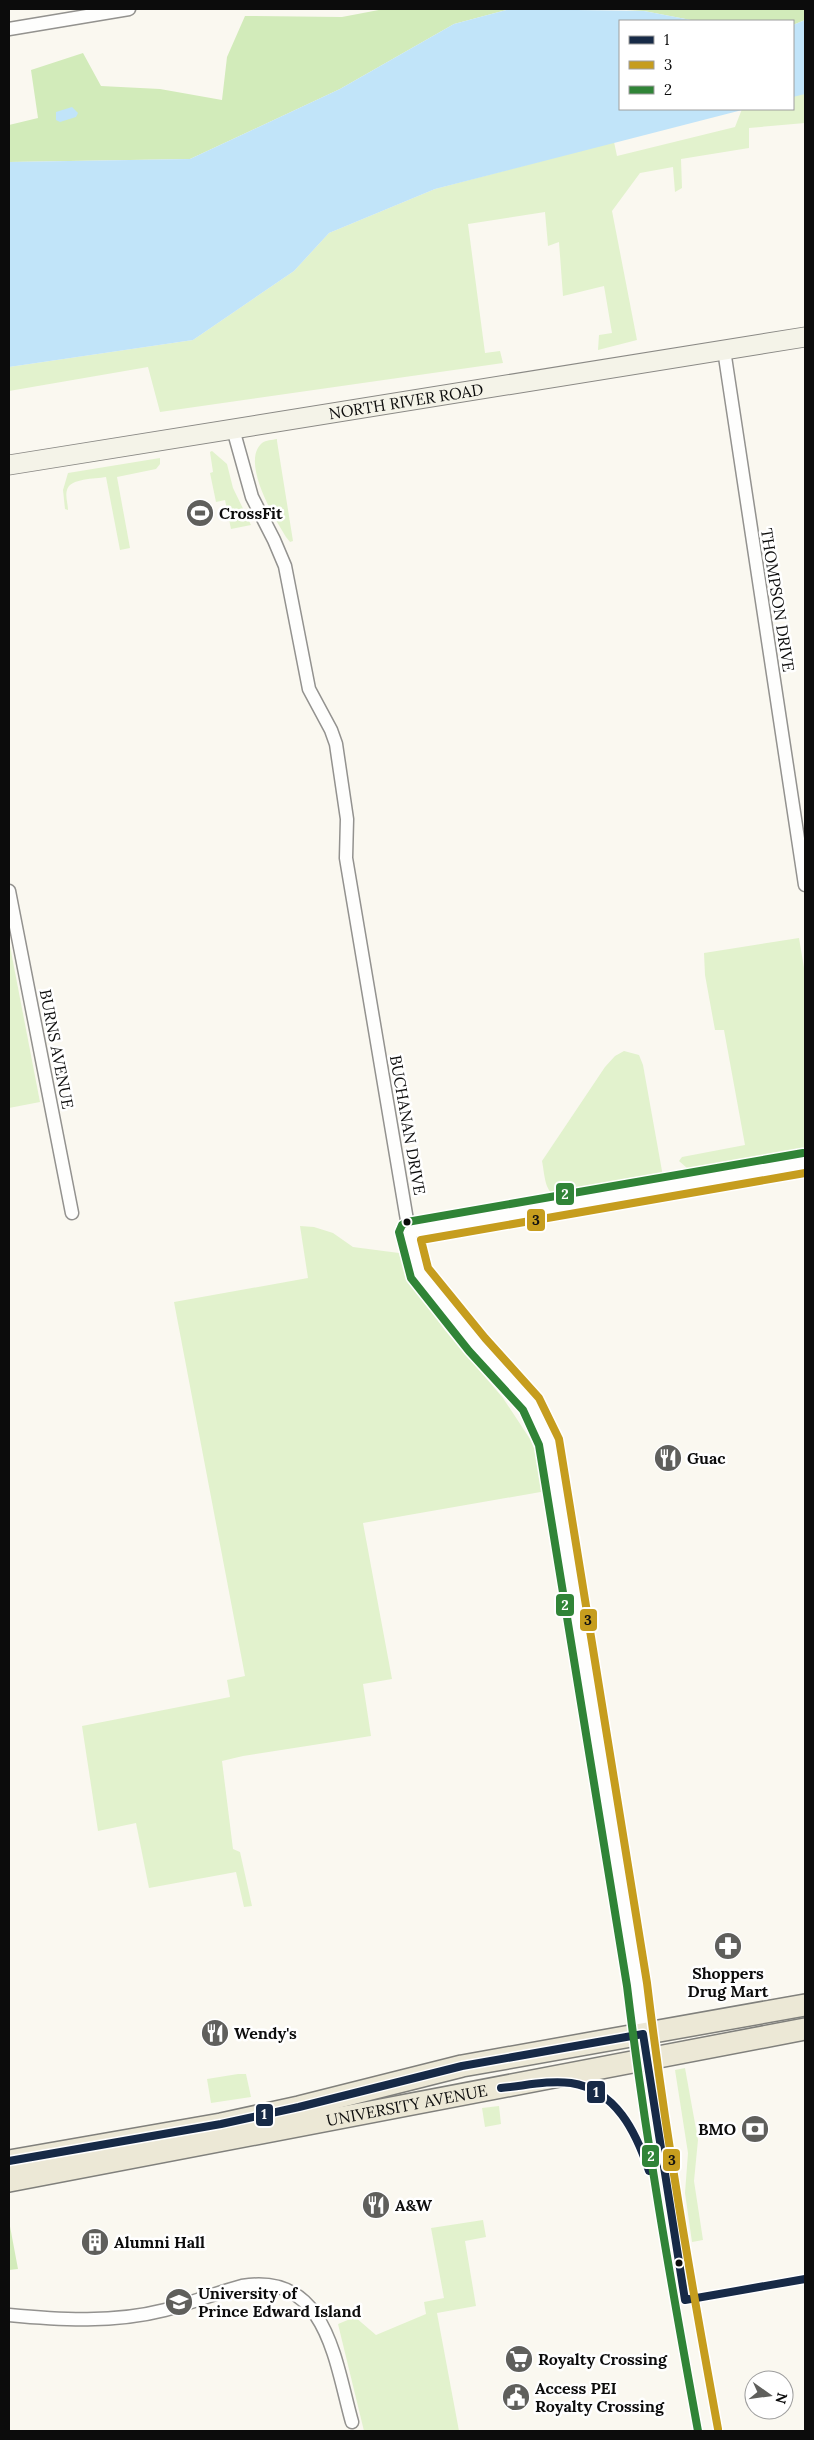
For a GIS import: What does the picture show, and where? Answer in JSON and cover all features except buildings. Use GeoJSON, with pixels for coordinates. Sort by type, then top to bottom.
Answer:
{"type":"FeatureCollection","features":[{"type":"Feature","properties":{"kind":"main road","name":"NORTH RIVER ROAD"},"geometry":{"type":"LineString","coordinates":[[9,465],[805,337]]}},
{"type":"Feature","properties":{"kind":"main road","name":"UNIVERSITY AVENUE"},"geometry":{"type":"LineString","coordinates":[[9,2162],[221,2124],[299,2107],[462,2066],[805,2005]]}},
{"type":"Feature","properties":{"kind":"main road","name":"UNIVERSITY AVENUE"},"geometry":{"type":"LineString","coordinates":[[9,2181],[805,2030]]}},
{"type":"Feature","properties":{"kind":"street"},"geometry":{"type":"LineString","coordinates":[[9,29],[129,9]]}},
{"type":"Feature","properties":{"kind":"street","name":"THOMPSON DRIVE"},"geometry":{"type":"LineString","coordinates":[[724,350],[805,885]]}},
{"type":"Feature","properties":{"kind":"street","name":"BUCHANAN DRIVE"},"geometry":{"type":"LineString","coordinates":[[233,429],[252,497],[277,546],[284,566],[309,689],[332,730],[336,744],[347,820],[346,858],[409,1232],[419,1273],[477,1345],[531,1404],[549,1442],[631,1949],[646,2060]]}},
{"type":"Feature","properties":{"kind":"street","name":"BURNS AVENUE"},"geometry":{"type":"LineString","coordinates":[[9,891],[72,1213]]}},
{"type":"Feature","properties":{"kind":"street"},"geometry":{"type":"LineString","coordinates":[[409,1232],[805,1163]]}},
{"type":"Feature","properties":{"kind":"street"},"geometry":{"type":"LineString","coordinates":[[9,2315],[51,2319],[103,2319],[164,2310],[242,2286],[255,2284],[280,2287],[302,2299],[312,2308],[320,2320],[328,2337],[352,2422]]}},
{"type":"Feature","properties":{"kind":"green space"},"geometry":{"type":"Polygon","coordinates":[[[384,9],[510,9],[454,24],[340,89],[190,159],[9,162],[9,125],[38,118],[31,70],[83,53],[101,86],[160,89],[222,100],[227,57],[245,16],[342,17],[384,9]]]}},
{"type":"Feature","properties":{"kind":"green space"},"geometry":{"type":"Polygon","coordinates":[[[609,9],[805,9],[805,20],[794,25],[794,20],[691,20],[644,11],[609,9]]]}},
{"type":"Feature","properties":{"kind":"green space"},"geometry":{"type":"Polygon","coordinates":[[[794,74],[805,75],[805,123],[749,128],[749,148],[681,159],[682,188],[675,192],[673,167],[640,173],[612,211],[637,340],[598,350],[599,335],[612,333],[604,286],[563,296],[559,242],[548,246],[545,212],[468,224],[485,353],[500,351],[503,363],[160,412],[148,367],[9,391],[9,367],[193,340],[294,271],[329,233],[435,189],[614,142],[617,156],[735,127],[742,110],[794,110],[794,74]]]}},
{"type":"Feature","properties":{"kind":"green space"},"geometry":{"type":"Polygon","coordinates":[[[277,439],[293,541],[290,542],[268,504],[257,476],[255,463],[256,452],[262,443],[277,439]]]}},
{"type":"Feature","properties":{"kind":"green space"},"geometry":{"type":"Polygon","coordinates":[[[212,451],[227,464],[233,488],[251,525],[231,529],[225,500],[216,502],[210,473],[213,472],[210,452],[212,451]]]}},
{"type":"Feature","properties":{"kind":"green space"},"geometry":{"type":"Polygon","coordinates":[[[160,458],[160,464],[156,469],[117,477],[130,548],[120,550],[106,477],[78,481],[69,486],[66,494],[68,510],[65,509],[63,490],[68,473],[160,458]]]}},
{"type":"Feature","properties":{"kind":"green space"},"geometry":{"type":"Polygon","coordinates":[[[799,938],[805,974],[805,1152],[699,1169],[687,1168],[679,1161],[682,1157],[745,1145],[724,1030],[715,1030],[705,975],[704,953],[799,938]]]}},
{"type":"Feature","properties":{"kind":"green space"},"geometry":{"type":"Polygon","coordinates":[[[9,941],[40,1102],[9,1108],[9,941]]]}},
{"type":"Feature","properties":{"kind":"green space"},"geometry":{"type":"Polygon","coordinates":[[[624,1051],[639,1055],[643,1065],[662,1171],[661,1178],[656,1182],[560,1199],[551,1193],[548,1188],[542,1161],[605,1067],[615,1056],[624,1051]]]}},
{"type":"Feature","properties":{"kind":"green space"},"geometry":{"type":"Polygon","coordinates":[[[300,1226],[314,1227],[333,1233],[353,1247],[399,1253],[422,1298],[444,1329],[503,1398],[530,1439],[552,1490],[363,1523],[392,1679],[363,1684],[371,1736],[222,1761],[233,1849],[240,1852],[252,1906],[244,1907],[236,1872],[149,1888],[136,1823],[98,1831],[82,1726],[230,1697],[227,1680],[245,1676],[174,1302],[308,1278],[300,1226]]]}},
{"type":"Feature","properties":{"kind":"green space"},"geometry":{"type":"Polygon","coordinates":[[[685,2068],[698,2140],[694,2181],[703,2240],[692,2242],[685,2193],[688,2153],[675,2070],[685,2068]]]}},
{"type":"Feature","properties":{"kind":"green space"},"geometry":{"type":"Polygon","coordinates":[[[246,2074],[251,2097],[211,2103],[207,2079],[246,2074]]]}},
{"type":"Feature","properties":{"kind":"green space"},"geometry":{"type":"Polygon","coordinates":[[[499,2106],[501,2124],[485,2127],[482,2108],[499,2106]]]}},
{"type":"Feature","properties":{"kind":"green space"},"geometry":{"type":"Polygon","coordinates":[[[483,2220],[486,2237],[465,2241],[476,2306],[437,2313],[459,2431],[364,2431],[338,2324],[355,2317],[376,2335],[426,2314],[424,2302],[444,2298],[431,2228],[483,2220]]]}},
{"type":"Feature","properties":{"kind":"green space"},"geometry":{"type":"Polygon","coordinates":[[[9,2221],[18,2269],[9,2270],[9,2221]]]}},
{"type":"Feature","properties":{"kind":"water"},"geometry":{"type":"Polygon","coordinates":[[[510,9],[644,11],[691,20],[619,20],[619,110],[742,110],[435,189],[329,233],[294,271],[193,340],[9,367],[9,162],[190,159],[340,89],[454,24],[510,9]]]}},
{"type":"Feature","properties":{"kind":"water"},"geometry":{"type":"Polygon","coordinates":[[[805,20],[805,94],[794,97],[794,25],[805,20]]]}},
{"type":"Feature","properties":{"kind":"water"},"geometry":{"type":"Polygon","coordinates":[[[72,107],[78,113],[76,117],[60,122],[56,120],[56,112],[72,107]]]}},
{"type":"Feature","properties":{"kind":"transit line","name":"2"},"geometry":{"type":"LineString","coordinates":[[698,2431],[659,2209],[627,1986],[539,1445],[523,1410],[469,1351],[411,1278],[399,1232],[402,1225],[407,1222],[803,1153]]}},
{"type":"Feature","properties":{"kind":"transit line","name":"3"},"geometry":{"type":"LineString","coordinates":[[718,2429],[679,2207],[647,1983],[559,1439],[539,1398],[485,1338],[428,1268],[421,1240],[805,1173]]}},
{"type":"Feature","properties":{"kind":"transit line","name":"1"},"geometry":{"type":"LineString","coordinates":[[9,2161],[221,2124],[299,2107],[462,2066],[643,2034],[685,2300],[805,2279]]}},
{"type":"Feature","properties":{"kind":"transit line","name":"1"},"geometry":{"type":"LineString","coordinates":[[501,2088],[562,2082],[587,2087],[600,2094],[622,2115],[638,2142],[649,2171]]}},
{"type":"Feature","properties":{"kind":"place","name":"CrossFit"},"geometry":{"type":"Point","coordinates":[200,513]}},
{"type":"Feature","properties":{"kind":"place","name":"Guac"},"geometry":{"type":"Point","coordinates":[668,1458]}},
{"type":"Feature","properties":{"kind":"place","name":"Shoppers Drug Mart"},"geometry":{"type":"Point","coordinates":[728,1946]}},
{"type":"Feature","properties":{"kind":"place","name":"Wendy's"},"geometry":{"type":"Point","coordinates":[215,2033]}},
{"type":"Feature","properties":{"kind":"place","name":"BMO"},"geometry":{"type":"Point","coordinates":[755,2129]}},
{"type":"Feature","properties":{"kind":"place","name":"A&W"},"geometry":{"type":"Point","coordinates":[376,2205]}},
{"type":"Feature","properties":{"kind":"place","name":"Alumni Hall"},"geometry":{"type":"Point","coordinates":[95,2242]}},
{"type":"Feature","properties":{"kind":"place","name":"University of Prince Edward Island"},"geometry":{"type":"Point","coordinates":[179,2302]}},
{"type":"Feature","properties":{"kind":"place","name":"Royalty Crossing"},"geometry":{"type":"Point","coordinates":[519,2359]}},
{"type":"Feature","properties":{"kind":"place","name":"Access PEI Royalty Crossing"},"geometry":{"type":"Point","coordinates":[516,2397]}}]}
